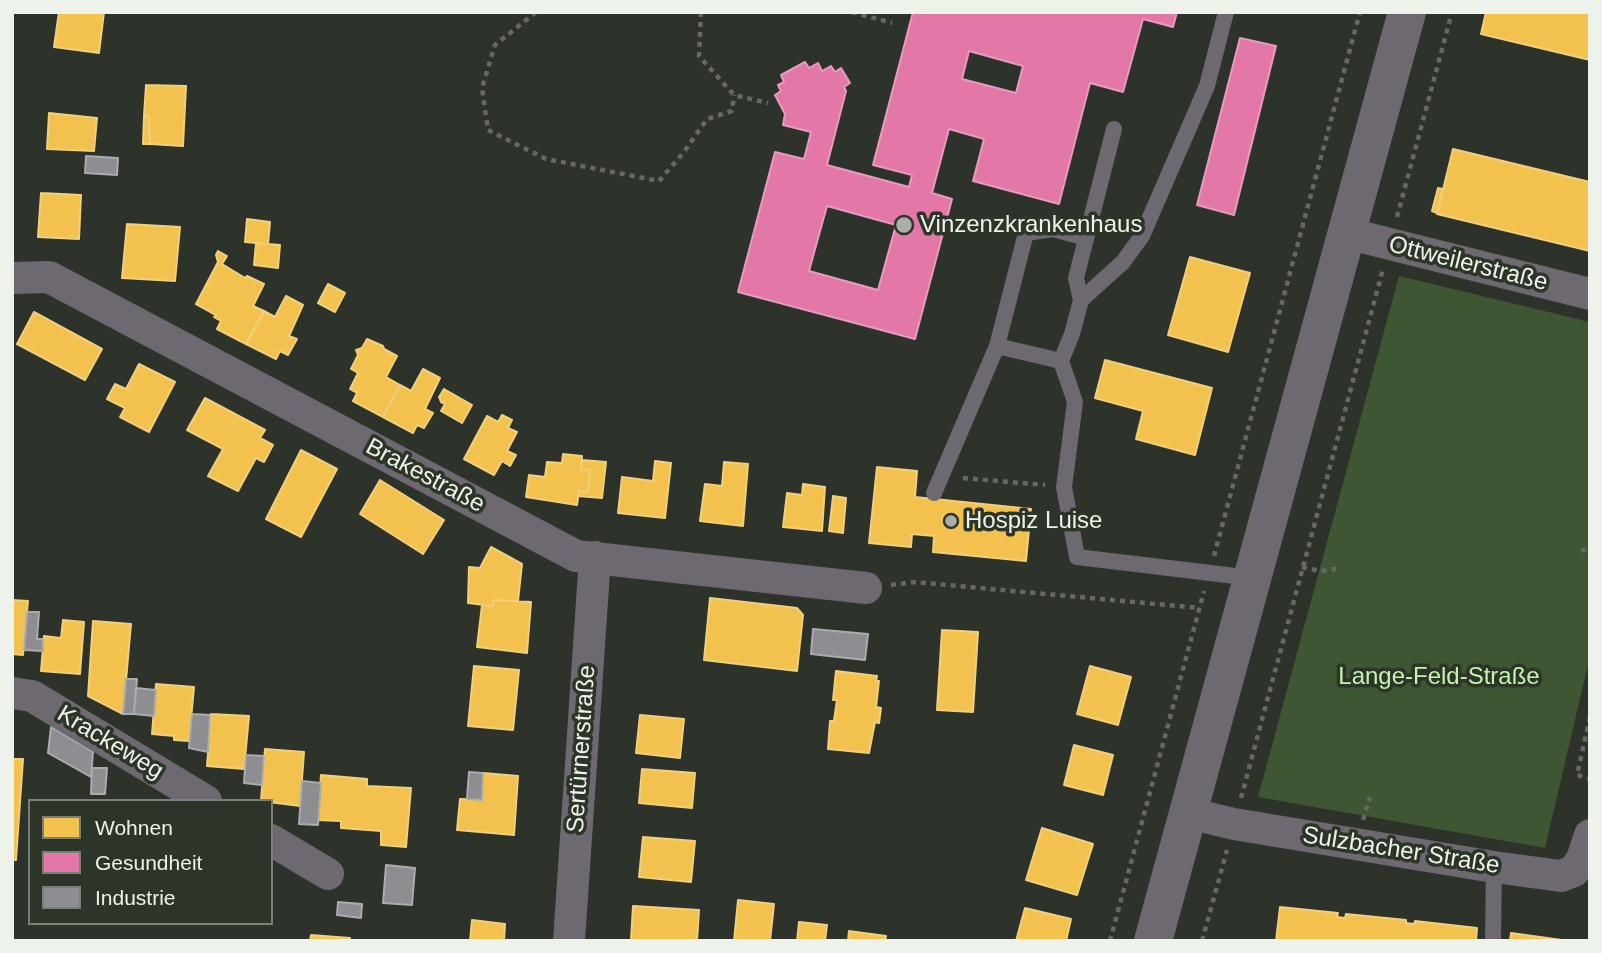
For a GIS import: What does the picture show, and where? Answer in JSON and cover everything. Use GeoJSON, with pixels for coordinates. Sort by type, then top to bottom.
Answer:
{"type":"FeatureCollection","features":[{"type":"Feature","properties":{"kind":"street"},"geometry":{"type":"LineString","coordinates":[[1153,941],[1407,12]]}},
{"type":"Feature","properties":{"kind":"street","name":"Ottweilerstraße"},"geometry":{"type":"LineString","coordinates":[[1346,233],[1590,294]]}},
{"type":"Feature","properties":{"kind":"street","name":"Brakestraße"},"geometry":{"type":"LineString","coordinates":[[12,278],[49,277],[576,555],[866,588]]}},
{"type":"Feature","properties":{"kind":"street","name":"Sertürnerstraße"},"geometry":{"type":"LineString","coordinates":[[569,941],[595,557]]}},
{"type":"Feature","properties":{"kind":"street","name":"Krackeweg"},"geometry":{"type":"LineString","coordinates":[[12,693],[32,696],[203,799]]}},
{"type":"Feature","properties":{"kind":"street","name":"Sulzbacher Straße"},"geometry":{"type":"LineString","coordinates":[[1188,813],[1234,824],[1561,876],[1574,872],[1582,859],[1590,835]]}},
{"type":"Feature","properties":{"kind":"street"},"geometry":{"type":"LineString","coordinates":[[273,841],[328,874]]}},
{"type":"Feature","properties":{"kind":"lane"},"geometry":{"type":"LineString","coordinates":[[1226,12],[1207,86],[1142,236],[1123,262],[1081,300],[1061,361],[1075,402],[1064,486],[1077,556],[1253,578]]}},
{"type":"Feature","properties":{"kind":"lane"},"geometry":{"type":"LineString","coordinates":[[1081,300],[1076,278],[1114,130]]}},
{"type":"Feature","properties":{"kind":"lane"},"geometry":{"type":"LineString","coordinates":[[934,493],[997,346],[1026,233],[1053,229],[1086,238]]}},
{"type":"Feature","properties":{"kind":"lane"},"geometry":{"type":"LineString","coordinates":[[997,346],[1061,361]]}},
{"type":"Feature","properties":{"kind":"lane"},"geometry":{"type":"LineString","coordinates":[[1493,941],[1494,867]]}},
{"type":"Feature","properties":{"kind":"path"},"geometry":{"type":"LineString","coordinates":[[536,12],[495,45],[482,88],[488,130],[546,159],[659,181],[707,119],[732,111],[734,95]]}},
{"type":"Feature","properties":{"kind":"path"},"geometry":{"type":"LineString","coordinates":[[701,12],[699,56],[734,95],[768,103]]}},
{"type":"Feature","properties":{"kind":"path"},"geometry":{"type":"LineString","coordinates":[[852,12],[892,23]]}},
{"type":"Feature","properties":{"kind":"path"},"geometry":{"type":"LineString","coordinates":[[1110,941],[1360,12]]}},
{"type":"Feature","properties":{"kind":"path"},"geometry":{"type":"LineString","coordinates":[[1202,941],[1452,12]]}},
{"type":"Feature","properties":{"kind":"path"},"geometry":{"type":"LineString","coordinates":[[941,477],[1064,486]]}},
{"type":"Feature","properties":{"kind":"path"},"geometry":{"type":"LineString","coordinates":[[1581,550],[1590,551]]}},
{"type":"Feature","properties":{"kind":"path"},"geometry":{"type":"LineString","coordinates":[[1302,567],[1320,571],[1336,569]]}},
{"type":"Feature","properties":{"kind":"path"},"geometry":{"type":"LineString","coordinates":[[866,588],[914,582],[1200,608]]}},
{"type":"Feature","properties":{"kind":"path"},"geometry":{"type":"LineString","coordinates":[[1590,717],[1577,775],[1590,779]]}},
{"type":"Feature","properties":{"kind":"green space","name":"Lange-Feld-Straße"},"geometry":{"type":"Polygon","coordinates":[[[1399,276],[1590,322],[1590,656],[1545,848],[1258,797],[1399,276]]]}},
{"type":"Feature","properties":{"kind":"building: Wohnen"},"geometry":{"type":"Polygon","coordinates":[[[59,12],[104,12],[99,53],[54,47],[59,12]]]}},
{"type":"Feature","properties":{"kind":"building: Wohnen"},"geometry":{"type":"Polygon","coordinates":[[[1486,12],[1590,12],[1590,60],[1481,34],[1486,12]]]}},
{"type":"Feature","properties":{"kind":"building: Wohnen"},"geometry":{"type":"Polygon","coordinates":[[[146,85],[186,86],[183,146],[150,144],[149,116],[144,116],[146,85]]]}},
{"type":"Feature","properties":{"kind":"building: Wohnen"},"geometry":{"type":"Polygon","coordinates":[[[49,113],[97,118],[94,151],[47,149],[49,113]]]}},
{"type":"Feature","properties":{"kind":"building: Wohnen"},"geometry":{"type":"Polygon","coordinates":[[[144,116],[149,116],[150,144],[143,144],[144,116]]]}},
{"type":"Feature","properties":{"kind":"building: Wohnen"},"geometry":{"type":"Polygon","coordinates":[[[1453,149],[1590,182],[1590,251],[1437,214],[1453,149]]]}},
{"type":"Feature","properties":{"kind":"building: Wohnen"},"geometry":{"type":"Polygon","coordinates":[[[1438,188],[1443,189],[1437,213],[1432,211],[1438,188]]]}},
{"type":"Feature","properties":{"kind":"building: Wohnen"},"geometry":{"type":"Polygon","coordinates":[[[41,193],[81,195],[79,239],[38,237],[41,193]]]}},
{"type":"Feature","properties":{"kind":"building: Wohnen"},"geometry":{"type":"Polygon","coordinates":[[[247,219],[270,222],[268,244],[245,242],[247,219]]]}},
{"type":"Feature","properties":{"kind":"building: Wohnen"},"geometry":{"type":"Polygon","coordinates":[[[127,224],[180,227],[175,281],[122,278],[127,224]]]}},
{"type":"Feature","properties":{"kind":"building: Wohnen"},"geometry":{"type":"Polygon","coordinates":[[[256,243],[280,245],[278,268],[254,265],[256,243]]]}},
{"type":"Feature","properties":{"kind":"building: Wohnen"},"geometry":{"type":"Polygon","coordinates":[[[218,251],[227,256],[222,264],[245,278],[247,276],[264,284],[253,306],[264,311],[246,344],[217,329],[221,321],[214,317],[216,315],[196,304],[218,262],[218,251]]]}},
{"type":"Feature","properties":{"kind":"building: Wohnen"},"geometry":{"type":"Polygon","coordinates":[[[1190,257],[1250,273],[1228,352],[1168,335],[1190,257]]]}},
{"type":"Feature","properties":{"kind":"building: Wohnen"},"geometry":{"type":"Polygon","coordinates":[[[328,284],[345,293],[335,312],[318,303],[328,284]]]}},
{"type":"Feature","properties":{"kind":"building: Wohnen"},"geometry":{"type":"Polygon","coordinates":[[[286,296],[303,305],[289,336],[297,339],[288,355],[280,351],[276,359],[246,344],[264,311],[275,317],[286,296]]]}},
{"type":"Feature","properties":{"kind":"building: Wohnen"},"geometry":{"type":"Polygon","coordinates":[[[34,312],[102,349],[85,380],[17,344],[34,312]]]}},
{"type":"Feature","properties":{"kind":"building: Wohnen"},"geometry":{"type":"Polygon","coordinates":[[[367,339],[397,356],[386,377],[400,385],[383,417],[353,401],[357,393],[350,389],[358,373],[351,369],[358,355],[356,350],[362,348],[367,339]]]}},
{"type":"Feature","properties":{"kind":"building: Wohnen"},"geometry":{"type":"Polygon","coordinates":[[[1105,360],[1212,388],[1195,455],[1136,439],[1143,411],[1095,398],[1105,360]]]}},
{"type":"Feature","properties":{"kind":"building: Wohnen"},"geometry":{"type":"Polygon","coordinates":[[[139,364],[175,382],[149,432],[120,417],[125,408],[107,399],[115,384],[126,389],[139,364]]]}},
{"type":"Feature","properties":{"kind":"building: Wohnen"},"geometry":{"type":"Polygon","coordinates":[[[423,369],[440,378],[425,409],[433,413],[424,428],[417,425],[413,433],[383,417],[400,385],[411,391],[423,369]]]}},
{"type":"Feature","properties":{"kind":"building: Wohnen"},"geometry":{"type":"Polygon","coordinates":[[[444,389],[472,405],[462,423],[441,411],[445,404],[439,397],[444,389]]]}},
{"type":"Feature","properties":{"kind":"building: Wohnen"},"geometry":{"type":"Polygon","coordinates":[[[205,398],[265,430],[260,438],[273,445],[264,462],[256,458],[238,491],[208,476],[223,449],[187,430],[205,398]]]}},
{"type":"Feature","properties":{"kind":"building: Wohnen"},"geometry":{"type":"Polygon","coordinates":[[[502,415],[512,420],[508,428],[517,432],[507,451],[516,455],[510,466],[502,461],[494,475],[464,459],[487,416],[498,422],[502,415]]]}},
{"type":"Feature","properties":{"kind":"building: Wohnen"},"geometry":{"type":"Polygon","coordinates":[[[301,450],[337,469],[301,537],[266,519],[301,450]]]}},
{"type":"Feature","properties":{"kind":"building: Wohnen"},"geometry":{"type":"Polygon","coordinates":[[[563,454],[582,456],[581,469],[590,470],[588,492],[579,491],[577,505],[526,497],[529,475],[545,477],[547,462],[562,463],[563,454]]]}},
{"type":"Feature","properties":{"kind":"building: Wohnen"},"geometry":{"type":"Polygon","coordinates":[[[582,460],[606,462],[602,498],[578,496],[579,491],[588,492],[590,470],[581,469],[582,460]]]}},
{"type":"Feature","properties":{"kind":"building: Wohnen"},"geometry":{"type":"Polygon","coordinates":[[[655,461],[671,463],[665,518],[618,513],[622,477],[653,481],[655,461]]]}},
{"type":"Feature","properties":{"kind":"building: Wohnen"},"geometry":{"type":"Polygon","coordinates":[[[724,462],[748,464],[743,526],[700,521],[705,484],[722,486],[724,462]]]}},
{"type":"Feature","properties":{"kind":"building: Wohnen","name":"Hospiz Luise"},"geometry":{"type":"Polygon","coordinates":[[[877,467],[917,471],[915,497],[1031,509],[1026,561],[933,552],[934,536],[912,534],[911,547],[869,543],[877,467]]]}},
{"type":"Feature","properties":{"kind":"building: Wohnen"},"geometry":{"type":"Polygon","coordinates":[[[380,480],[444,520],[423,554],[360,514],[380,480]]]}},
{"type":"Feature","properties":{"kind":"building: Wohnen"},"geometry":{"type":"Polygon","coordinates":[[[803,484],[825,487],[822,531],[783,527],[787,493],[802,495],[803,484]]]}},
{"type":"Feature","properties":{"kind":"building: Wohnen"},"geometry":{"type":"Polygon","coordinates":[[[833,496],[846,498],[843,533],[829,531],[833,496]]]}},
{"type":"Feature","properties":{"kind":"building: Wohnen"},"geometry":{"type":"Polygon","coordinates":[[[491,547],[522,564],[518,601],[494,600],[493,606],[468,603],[469,567],[480,568],[491,547]]]}},
{"type":"Feature","properties":{"kind":"building: Wohnen"},"geometry":{"type":"Polygon","coordinates":[[[710,598],[797,608],[803,615],[797,671],[704,660],[710,598]]]}},
{"type":"Feature","properties":{"kind":"building: Wohnen"},"geometry":{"type":"Polygon","coordinates":[[[12,600],[28,601],[23,655],[12,654],[12,600]]]}},
{"type":"Feature","properties":{"kind":"building: Wohnen"},"geometry":{"type":"Polygon","coordinates":[[[494,600],[531,602],[527,653],[477,647],[482,605],[493,606],[494,600]]]}},
{"type":"Feature","properties":{"kind":"building: Wohnen"},"geometry":{"type":"Polygon","coordinates":[[[63,620],[84,622],[80,674],[41,671],[44,636],[61,638],[63,620]]]}},
{"type":"Feature","properties":{"kind":"building: Wohnen"},"geometry":{"type":"Polygon","coordinates":[[[93,621],[131,624],[123,714],[88,696],[93,621]]]}},
{"type":"Feature","properties":{"kind":"building: Wohnen"},"geometry":{"type":"Polygon","coordinates":[[[942,630],[978,632],[973,712],[937,710],[942,630]]]}},
{"type":"Feature","properties":{"kind":"building: Wohnen"},"geometry":{"type":"Polygon","coordinates":[[[474,666],[519,670],[513,730],[468,726],[474,666]]]}},
{"type":"Feature","properties":{"kind":"building: Wohnen"},"geometry":{"type":"Polygon","coordinates":[[[1090,666],[1131,677],[1118,725],[1077,714],[1090,666]]]}},
{"type":"Feature","properties":{"kind":"building: Wohnen"},"geometry":{"type":"Polygon","coordinates":[[[836,671],[877,676],[876,681],[879,681],[876,707],[881,708],[879,723],[875,722],[869,753],[828,749],[830,721],[834,721],[837,700],[833,700],[836,671]]]}},
{"type":"Feature","properties":{"kind":"building: Wohnen"},"geometry":{"type":"Polygon","coordinates":[[[156,684],[194,687],[189,741],[174,740],[174,736],[152,734],[156,684]]]}},
{"type":"Feature","properties":{"kind":"building: Wohnen"},"geometry":{"type":"Polygon","coordinates":[[[211,714],[249,716],[244,769],[207,766],[211,714]]]}},
{"type":"Feature","properties":{"kind":"building: Wohnen"},"geometry":{"type":"Polygon","coordinates":[[[640,715],[684,719],[680,758],[636,753],[640,715]]]}},
{"type":"Feature","properties":{"kind":"building: Wohnen"},"geometry":{"type":"Polygon","coordinates":[[[1074,745],[1113,755],[1103,795],[1064,785],[1074,745]]]}},
{"type":"Feature","properties":{"kind":"building: Wohnen"},"geometry":{"type":"Polygon","coordinates":[[[265,749],[304,752],[300,806],[273,803],[273,799],[261,799],[265,749]]]}},
{"type":"Feature","properties":{"kind":"building: Wohnen"},"geometry":{"type":"Polygon","coordinates":[[[12,759],[23,759],[16,860],[12,860],[12,759]]]}},
{"type":"Feature","properties":{"kind":"building: Wohnen"},"geometry":{"type":"Polygon","coordinates":[[[642,769],[695,773],[692,808],[639,803],[642,769]]]}},
{"type":"Feature","properties":{"kind":"building: Wohnen"},"geometry":{"type":"Polygon","coordinates":[[[483,773],[518,776],[514,835],[457,830],[460,799],[482,800],[483,773]]]}},
{"type":"Feature","properties":{"kind":"building: Wohnen"},"geometry":{"type":"Polygon","coordinates":[[[321,775],[367,779],[367,786],[411,788],[406,847],[381,845],[381,831],[341,828],[341,821],[318,820],[321,775]]]}},
{"type":"Feature","properties":{"kind":"building: Wohnen"},"geometry":{"type":"Polygon","coordinates":[[[1042,828],[1093,844],[1077,895],[1026,880],[1042,828]]]}},
{"type":"Feature","properties":{"kind":"building: Wohnen"},"geometry":{"type":"Polygon","coordinates":[[[643,837],[695,841],[691,882],[639,877],[643,837]]]}},
{"type":"Feature","properties":{"kind":"building: Wohnen"},"geometry":{"type":"Polygon","coordinates":[[[738,900],[774,904],[770,941],[734,941],[738,900]]]}},
{"type":"Feature","properties":{"kind":"building: Wohnen"},"geometry":{"type":"Polygon","coordinates":[[[633,906],[699,910],[697,941],[631,940],[633,906]]]}},
{"type":"Feature","properties":{"kind":"building: Wohnen"},"geometry":{"type":"Polygon","coordinates":[[[1280,907],[1338,913],[1337,917],[1345,918],[1346,914],[1406,920],[1406,923],[1414,924],[1415,921],[1477,928],[1476,941],[1276,941],[1280,907]]]}},
{"type":"Feature","properties":{"kind":"building: Wohnen"},"geometry":{"type":"Polygon","coordinates":[[[1025,908],[1071,919],[1066,941],[1016,941],[1025,908]]]}},
{"type":"Feature","properties":{"kind":"building: Wohnen"},"geometry":{"type":"Polygon","coordinates":[[[472,920],[505,924],[504,941],[470,941],[472,920]]]}},
{"type":"Feature","properties":{"kind":"building: Wohnen"},"geometry":{"type":"Polygon","coordinates":[[[799,922],[827,925],[825,941],[797,941],[799,922]]]}},
{"type":"Feature","properties":{"kind":"building: Wohnen"},"geometry":{"type":"Polygon","coordinates":[[[849,931],[886,936],[885,941],[848,941],[849,931]]]}},
{"type":"Feature","properties":{"kind":"building: Wohnen"},"geometry":{"type":"Polygon","coordinates":[[[1511,933],[1569,941],[1510,941],[1511,933]]]}},
{"type":"Feature","properties":{"kind":"building: Wohnen"},"geometry":{"type":"Polygon","coordinates":[[[311,935],[350,938],[349,941],[310,941],[311,935]]]}},
{"type":"Feature","properties":{"kind":"building: Gesundheit"},"geometry":{"type":"Polygon","coordinates":[[[913,12],[1177,12],[1173,27],[1143,19],[1123,92],[1090,83],[1059,204],[973,181],[984,139],[949,129],[932,193],[952,199],[915,339],[738,292],[775,152],[804,159],[811,132],[783,125],[785,114],[775,95],[781,91],[778,85],[784,82],[781,75],[805,62],[809,68],[818,63],[822,71],[831,66],[835,72],[841,68],[850,83],[844,87],[846,91],[827,165],[909,187],[912,175],[873,165],[913,12]],[[969,51],[962,79],[1016,93],[1023,66],[969,51]],[[827,206],[809,271],[878,290],[896,225],[827,206]]]}},
{"type":"Feature","properties":{"kind":"building: Gesundheit"},"geometry":{"type":"Polygon","coordinates":[[[1240,38],[1276,46],[1234,215],[1197,205],[1240,38]]]}},
{"type":"Feature","properties":{"kind":"building: Industrie"},"geometry":{"type":"Polygon","coordinates":[[[86,156],[118,158],[117,175],[85,173],[86,156]]]}},
{"type":"Feature","properties":{"kind":"building: Industrie"},"geometry":{"type":"Polygon","coordinates":[[[27,612],[39,612],[37,639],[43,639],[43,651],[24,650],[27,612]]]}},
{"type":"Feature","properties":{"kind":"building: Industrie"},"geometry":{"type":"Polygon","coordinates":[[[813,629],[868,634],[865,660],[811,654],[813,629]]]}},
{"type":"Feature","properties":{"kind":"building: Industrie"},"geometry":{"type":"Polygon","coordinates":[[[126,679],[137,679],[134,714],[123,714],[126,679]]]}},
{"type":"Feature","properties":{"kind":"building: Industrie"},"geometry":{"type":"Polygon","coordinates":[[[136,688],[156,690],[154,716],[134,714],[136,688]]]}},
{"type":"Feature","properties":{"kind":"building: Industrie"},"geometry":{"type":"Polygon","coordinates":[[[192,714],[210,715],[208,752],[189,748],[192,714]]]}},
{"type":"Feature","properties":{"kind":"building: Industrie"},"geometry":{"type":"Polygon","coordinates":[[[51,727],[93,752],[91,777],[48,753],[51,727]]]}},
{"type":"Feature","properties":{"kind":"building: Industrie"},"geometry":{"type":"Polygon","coordinates":[[[246,755],[264,756],[262,785],[244,783],[246,755]]]}},
{"type":"Feature","properties":{"kind":"building: Industrie"},"geometry":{"type":"Polygon","coordinates":[[[92,768],[107,768],[105,794],[91,794],[92,768]]]}},
{"type":"Feature","properties":{"kind":"building: Industrie"},"geometry":{"type":"Polygon","coordinates":[[[469,772],[483,773],[482,800],[467,799],[469,772]]]}},
{"type":"Feature","properties":{"kind":"building: Industrie"},"geometry":{"type":"Polygon","coordinates":[[[302,781],[321,783],[318,825],[299,824],[302,781]]]}},
{"type":"Feature","properties":{"kind":"building: Industrie"},"geometry":{"type":"Polygon","coordinates":[[[386,865],[415,868],[412,905],[383,903],[386,865]]]}},
{"type":"Feature","properties":{"kind":"building: Industrie"},"geometry":{"type":"Polygon","coordinates":[[[338,902],[362,904],[361,918],[337,915],[338,902]]]}},
{"type":"Feature","properties":{"kind":"place","name":"Vinzenzkrankenhaus"},"geometry":{"type":"Point","coordinates":[904,225]}},
{"type":"Feature","properties":{"kind":"place","name":"Hospiz Luise"},"geometry":{"type":"Point","coordinates":[951,521]}}]}
